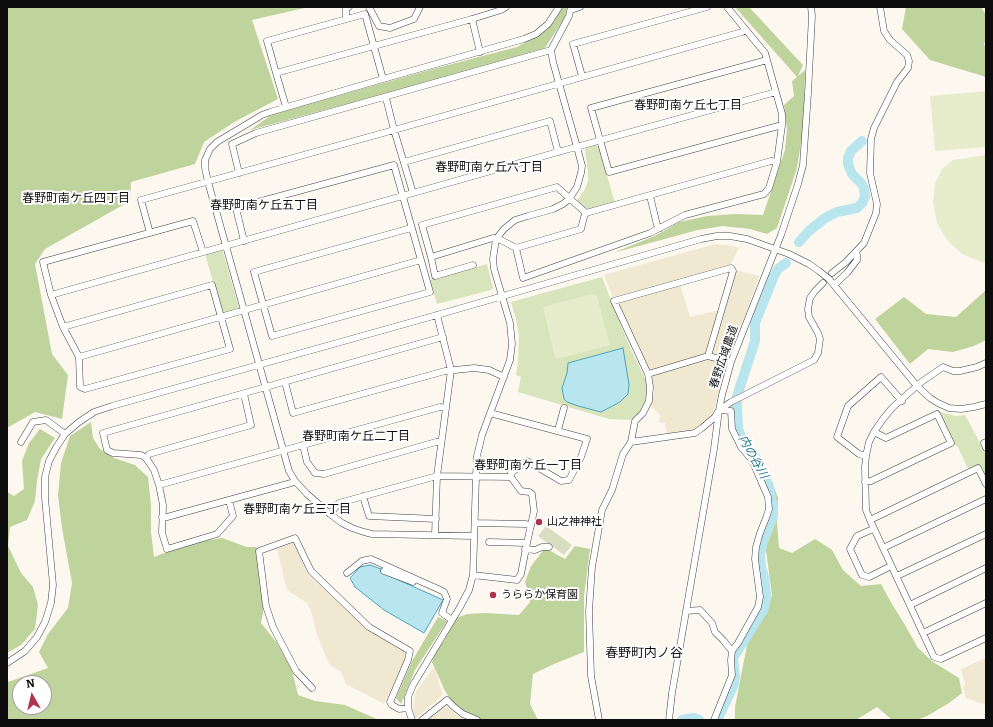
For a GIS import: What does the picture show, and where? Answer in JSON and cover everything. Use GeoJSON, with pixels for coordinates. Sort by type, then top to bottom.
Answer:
{"type":"FeatureCollection","features":[{"type":"Feature","properties":{"kind":"street"},"geometry":{"type":"LineString","coordinates":[[346,19],[346,9],[349,7]]}},
{"type":"Feature","properties":{"kind":"street"},"geometry":{"type":"LineString","coordinates":[[368,7],[379,26],[390,28],[414,19],[420,7]]}},
{"type":"Feature","properties":{"kind":"street"},"geometry":{"type":"LineString","coordinates":[[276,73],[472,19],[506,7]]}},
{"type":"Feature","properties":{"kind":"street"},"geometry":{"type":"LineString","coordinates":[[474,536],[372,534],[352,528],[330,514],[307,494],[295,481],[289,471],[259,364],[208,182],[205,160],[210,149],[217,142],[262,115],[383,79],[524,40],[536,34],[548,24],[559,7]]}},
{"type":"Feature","properties":{"kind":"street"},"geometry":{"type":"LineString","coordinates":[[412,720],[408,708],[408,697],[412,685],[469,590],[473,575],[477,456],[482,435],[510,360],[512,344],[510,323],[494,269],[493,259],[496,239],[504,229],[515,220],[553,209],[563,204],[577,187],[582,173],[578,147],[553,62],[551,50],[569,16],[571,8],[580,7]]}},
{"type":"Feature","properties":{"kind":"street"},"geometry":{"type":"LineString","coordinates":[[582,76],[573,44],[707,7]]}},
{"type":"Feature","properties":{"kind":"street"},"geometry":{"type":"LineString","coordinates":[[516,248],[523,278],[650,233],[685,215],[764,194],[769,188],[777,162],[782,114],[765,53],[727,7]]}},
{"type":"Feature","properties":{"kind":"street","name":"春野広域農道"},"geometry":{"type":"LineString","coordinates":[[669,720],[672,692],[722,396],[731,362],[776,249],[798,184],[803,164],[812,16],[811,7]]}},
{"type":"Feature","properties":{"kind":"street"},"geometry":{"type":"LineString","coordinates":[[832,273],[846,262],[864,243],[876,213],[877,204],[870,173],[871,139],[874,128],[898,82],[908,68],[909,61],[907,55],[890,40],[884,31],[880,7]]}},
{"type":"Feature","properties":{"kind":"street"},"geometry":{"type":"LineString","coordinates":[[286,107],[267,41],[365,14],[383,79]]}},
{"type":"Feature","properties":{"kind":"street"},"geometry":{"type":"LineString","coordinates":[[472,19],[480,52]]}},
{"type":"Feature","properties":{"kind":"street"},"geometry":{"type":"LineString","coordinates":[[150,233],[141,200],[745,30]]}},
{"type":"Feature","properties":{"kind":"street"},"geometry":{"type":"LineString","coordinates":[[239,173],[232,144],[256,133],[386,98],[551,50]]}},
{"type":"Feature","properties":{"kind":"street"},"geometry":{"type":"LineString","coordinates":[[767,60],[592,108],[609,172],[782,125]]}},
{"type":"Feature","properties":{"kind":"street"},"geometry":{"type":"LineString","coordinates":[[51,295],[776,92]]}},
{"type":"Feature","properties":{"kind":"street"},"geometry":{"type":"LineString","coordinates":[[386,98],[413,193]]}},
{"type":"Feature","properties":{"kind":"street"},"geometry":{"type":"LineString","coordinates":[[404,162],[550,121],[558,152]]}},
{"type":"Feature","properties":{"kind":"street"},"geometry":{"type":"LineString","coordinates":[[586,213],[772,161],[777,162]]}},
{"type":"Feature","properties":{"kind":"street"},"geometry":{"type":"LineString","coordinates":[[244,240],[236,208],[394,165],[403,196],[412,228],[430,292],[272,336],[254,272],[412,228]]}},
{"type":"Feature","properties":{"kind":"street"},"geometry":{"type":"LineString","coordinates":[[473,265],[435,276],[422,225],[557,187],[586,213]]}},
{"type":"Feature","properties":{"kind":"street"},"geometry":{"type":"LineString","coordinates":[[650,196],[657,224],[660,228]]}},
{"type":"Feature","properties":{"kind":"street"},"geometry":{"type":"LineString","coordinates":[[431,257],[493,238],[501,240],[516,248],[581,229],[586,213]]}},
{"type":"Feature","properties":{"kind":"street"},"geometry":{"type":"LineString","coordinates":[[63,327],[212,285],[230,349],[85,389],[80,387],[79,357],[63,327],[51,295],[43,262],[193,221],[203,252]]}},
{"type":"Feature","properties":{"kind":"street"},"geometry":{"type":"LineString","coordinates":[[7,663],[25,651],[37,637],[45,622],[51,603],[53,585],[45,498],[45,478],[49,461],[65,434],[94,412],[701,239],[717,236],[730,236],[747,239],[789,254],[809,264],[834,284],[917,386],[930,398],[949,408],[961,409],[986,404]]}},
{"type":"Feature","properties":{"kind":"street"},"geometry":{"type":"LineString","coordinates":[[834,284],[847,273],[857,260],[858,255],[856,252]]}},
{"type":"Feature","properties":{"kind":"street"},"geometry":{"type":"LineString","coordinates":[[79,357],[421,260]]}},
{"type":"Feature","properties":{"kind":"street"},"geometry":{"type":"LineString","coordinates":[[598,720],[591,676],[589,611],[592,567],[602,510],[612,490],[623,454],[630,442],[635,421],[643,414],[649,401],[650,387],[648,374],[614,301],[731,268],[733,271],[708,356]]}},
{"type":"Feature","properties":{"kind":"street"},"geometry":{"type":"LineString","coordinates":[[630,442],[695,433],[715,417],[719,410],[731,402],[814,360],[818,353],[820,339],[809,317],[808,309],[810,298],[823,283]]}},
{"type":"Feature","properties":{"kind":"street"},"geometry":{"type":"LineString","coordinates":[[435,535],[437,476],[451,370],[437,315]]}},
{"type":"Feature","properties":{"kind":"street"},"geometry":{"type":"LineString","coordinates":[[229,500],[233,516],[217,534],[168,549],[162,533],[163,505],[154,470],[146,458],[141,455],[113,453],[107,450],[103,433],[443,337]]}},
{"type":"Feature","properties":{"kind":"street"},"geometry":{"type":"LineString","coordinates":[[648,374],[708,356],[731,362]]}},
{"type":"Feature","properties":{"kind":"street"},"geometry":{"type":"LineString","coordinates":[[986,363],[960,371],[953,371],[943,366],[892,408],[883,418],[869,442],[866,456],[865,482],[866,510],[873,529],[934,657],[941,659],[986,638]]}},
{"type":"Feature","properties":{"kind":"street"},"geometry":{"type":"LineString","coordinates":[[285,382],[293,413],[445,371],[474,368],[489,370],[504,377]]}},
{"type":"Feature","properties":{"kind":"street"},"geometry":{"type":"LineString","coordinates":[[866,456],[859,454],[837,437],[848,406],[881,377],[902,401]]}},
{"type":"Feature","properties":{"kind":"street"},"geometry":{"type":"LineString","coordinates":[[146,458],[149,454],[251,425],[244,394]]}},
{"type":"Feature","properties":{"kind":"street"},"geometry":{"type":"LineString","coordinates":[[159,485],[440,407],[446,408]]}},
{"type":"Feature","properties":{"kind":"street"},"geometry":{"type":"LineString","coordinates":[[558,430],[564,408]]}},
{"type":"Feature","properties":{"kind":"street"},"geometry":{"type":"LineString","coordinates":[[714,720],[732,675],[732,651],[758,607],[760,597],[755,559],[756,547],[769,509],[768,497],[752,460],[741,448],[732,429],[731,411],[719,410]]}},
{"type":"Feature","properties":{"kind":"street"},"geometry":{"type":"LineString","coordinates":[[490,413],[558,430],[586,439],[581,457],[569,480],[562,481],[526,461],[512,473],[511,477]]}},
{"type":"Feature","properties":{"kind":"street"},"geometry":{"type":"LineString","coordinates":[[865,482],[871,481],[951,443],[937,414],[886,438],[874,432]]}},
{"type":"Feature","properties":{"kind":"street"},"geometry":{"type":"LineString","coordinates":[[21,442],[33,422],[46,420],[65,434]]}},
{"type":"Feature","properties":{"kind":"street"},"geometry":{"type":"LineString","coordinates":[[302,445],[307,462],[315,473],[324,474],[436,442],[441,442]]}},
{"type":"Feature","properties":{"kind":"street"},"geometry":{"type":"LineString","coordinates":[[986,442],[984,443],[986,448]]}},
{"type":"Feature","properties":{"kind":"street"},"geometry":{"type":"LineString","coordinates":[[870,520],[978,468],[986,484]]}},
{"type":"Feature","properties":{"kind":"street"},"geometry":{"type":"LineString","coordinates":[[330,514],[339,503],[437,476],[511,477]]}},
{"type":"Feature","properties":{"kind":"street"},"geometry":{"type":"LineString","coordinates":[[473,575],[517,580],[521,574],[534,511],[532,494],[521,491],[511,477]]}},
{"type":"Feature","properties":{"kind":"street"},"geometry":{"type":"LineString","coordinates":[[162,517],[167,517],[295,481]]}},
{"type":"Feature","properties":{"kind":"street"},"geometry":{"type":"LineString","coordinates":[[363,496],[369,516],[436,519]]}},
{"type":"Feature","properties":{"kind":"street"},"geometry":{"type":"LineString","coordinates":[[883,548],[986,499]]}},
{"type":"Feature","properties":{"kind":"street"},"geometry":{"type":"LineString","coordinates":[[475,523],[526,524],[531,526]]}},
{"type":"Feature","properties":{"kind":"street"},"geometry":{"type":"LineString","coordinates":[[873,529],[857,536],[850,549],[862,575],[869,577],[891,566]]}},
{"type":"Feature","properties":{"kind":"street"},"geometry":{"type":"LineString","coordinates":[[896,576],[986,534]]}},
{"type":"Feature","properties":{"kind":"street"},"geometry":{"type":"LineString","coordinates":[[312,688],[296,671],[273,627],[266,606],[259,551],[295,538],[311,571],[369,628],[410,651],[408,660],[390,702],[399,709],[408,708]]}},
{"type":"Feature","properties":{"kind":"street"},"geometry":{"type":"LineString","coordinates":[[489,542],[526,546],[535,550],[542,547],[549,547]]}},
{"type":"Feature","properties":{"kind":"street"},"geometry":{"type":"LineString","coordinates":[[347,573],[362,562],[371,559],[444,592],[448,599],[442,613],[452,620]]}},
{"type":"Feature","properties":{"kind":"street"},"geometry":{"type":"LineString","coordinates":[[910,605],[986,568]]}},
{"type":"Feature","properties":{"kind":"street"},"geometry":{"type":"LineString","coordinates":[[384,571],[437,591],[438,590]]}},
{"type":"Feature","properties":{"kind":"street"},"geometry":{"type":"LineString","coordinates":[[923,633],[986,603]]}},
{"type":"Feature","properties":{"kind":"street"},"geometry":{"type":"LineString","coordinates":[[686,611],[700,610],[712,623],[715,632],[732,651]]}},
{"type":"Feature","properties":{"kind":"street"},"geometry":{"type":"LineString","coordinates":[[422,720],[447,700],[463,714],[477,720]]}},
{"type":"Feature","properties":{"kind":"shaded area"},"geometry":{"type":"Polygon","coordinates":[[[715,244],[739,248],[730,265],[613,298],[604,275],[715,244]]]}},
{"type":"Feature","properties":{"kind":"shaded area"},"geometry":{"type":"Polygon","coordinates":[[[735,270],[759,276],[730,358],[710,352],[735,270]]]}},
{"type":"Feature","properties":{"kind":"shaded area"},"geometry":{"type":"Polygon","coordinates":[[[680,284],[690,317],[719,310],[705,354],[649,371],[617,302],[680,284]]]}},
{"type":"Feature","properties":{"kind":"shaded area"},"geometry":{"type":"Polygon","coordinates":[[[708,359],[726,365],[713,417],[693,431],[667,434],[665,423],[659,422],[660,415],[651,406],[654,390],[650,376],[708,359]]]}},
{"type":"Feature","properties":{"kind":"shaded area"},"geometry":{"type":"Polygon","coordinates":[[[294,542],[307,573],[367,630],[406,653],[405,660],[384,704],[346,684],[341,672],[329,664],[316,632],[312,614],[307,603],[287,590],[277,549],[294,542]]]}},
{"type":"Feature","properties":{"kind":"shaded area"},"geometry":{"type":"Polygon","coordinates":[[[986,658],[986,705],[966,698],[963,686],[965,684],[961,669],[986,658]]]}},
{"type":"Feature","properties":{"kind":"shaded area"},"geometry":{"type":"Polygon","coordinates":[[[434,667],[443,695],[415,719],[413,707],[416,691],[434,667]]]}},
{"type":"Feature","properties":{"kind":"shaded area"},"geometry":{"type":"Polygon","coordinates":[[[445,706],[462,719],[466,720],[428,720],[445,706]]]}},
{"type":"Feature","properties":{"kind":"green space"},"geometry":{"type":"Polygon","coordinates":[[[7,7],[309,7],[252,20],[278,99],[236,121],[204,142],[195,164],[131,182],[130,201],[45,249],[35,264],[52,354],[68,375],[62,419],[35,412],[7,428],[7,7]]]}},
{"type":"Feature","properties":{"kind":"green space"},"geometry":{"type":"Polygon","coordinates":[[[562,7],[567,7],[565,17],[545,48],[384,94],[250,130],[273,114],[517,47],[547,30],[562,7]]]}},
{"type":"Feature","properties":{"kind":"green space"},"geometry":{"type":"Polygon","coordinates":[[[735,7],[749,7],[803,65],[798,76],[805,70],[803,130],[797,168],[777,228],[767,234],[750,229],[723,226],[698,230],[613,253],[657,235],[679,222],[707,216],[736,214],[763,215],[785,150],[787,130],[784,105],[794,96],[792,81],[797,77],[735,7]]]}},
{"type":"Feature","properties":{"kind":"green space"},"geometry":{"type":"Polygon","coordinates":[[[906,7],[981,7],[986,15],[986,41],[984,43],[986,51],[986,77],[930,60],[902,29],[906,7]]]}},
{"type":"Feature","properties":{"kind":"green space"},"geometry":{"type":"Polygon","coordinates":[[[986,91],[986,147],[935,151],[930,96],[986,91]]]}},
{"type":"Feature","properties":{"kind":"green space"},"geometry":{"type":"Polygon","coordinates":[[[596,145],[599,148],[615,203],[587,210],[577,201],[584,191],[588,181],[585,150],[587,147],[596,145]]]}},
{"type":"Feature","properties":{"kind":"green space"},"geometry":{"type":"Polygon","coordinates":[[[986,155],[986,263],[962,254],[947,240],[937,223],[933,203],[935,183],[942,169],[953,160],[986,155]]]}},
{"type":"Feature","properties":{"kind":"green space"},"geometry":{"type":"Polygon","coordinates":[[[222,249],[239,308],[222,313],[205,254],[222,249]]]}},
{"type":"Feature","properties":{"kind":"green space"},"geometry":{"type":"Polygon","coordinates":[[[487,264],[493,288],[491,290],[437,304],[430,280],[487,264]]]}},
{"type":"Feature","properties":{"kind":"green space"},"geometry":{"type":"Polygon","coordinates":[[[602,277],[628,343],[648,385],[646,404],[637,417],[629,420],[609,419],[518,392],[521,377],[516,375],[519,336],[511,302],[602,277]]]}},
{"type":"Feature","properties":{"kind":"green space"},"geometry":{"type":"Polygon","coordinates":[[[986,290],[986,340],[974,346],[953,352],[928,349],[910,364],[875,319],[904,297],[926,314],[956,317],[986,290]]]}},
{"type":"Feature","properties":{"kind":"green space"},"geometry":{"type":"Polygon","coordinates":[[[592,294],[597,296],[610,345],[557,359],[555,358],[543,307],[592,294]]]}},
{"type":"Feature","properties":{"kind":"green space"},"geometry":{"type":"Polygon","coordinates":[[[940,412],[956,416],[965,415],[986,456],[986,476],[980,464],[968,469],[958,447],[954,444],[938,414],[940,412]]]}},
{"type":"Feature","properties":{"kind":"green space"},"geometry":{"type":"Polygon","coordinates":[[[91,422],[93,438],[100,449],[114,458],[135,465],[148,477],[154,557],[190,543],[222,538],[247,547],[256,547],[264,608],[261,623],[277,643],[292,670],[298,695],[315,701],[345,705],[379,720],[7,720],[7,682],[12,681],[12,715],[52,715],[52,675],[28,675],[48,668],[39,652],[48,634],[68,608],[72,583],[62,528],[58,495],[61,463],[70,436],[91,422]]]}},
{"type":"Feature","properties":{"kind":"green space"},"geometry":{"type":"Polygon","coordinates":[[[40,429],[55,438],[41,459],[35,501],[27,520],[10,527],[8,546],[21,573],[33,587],[38,605],[35,629],[21,645],[7,653],[7,492],[14,496],[24,489],[22,461],[29,443],[40,429]]]}},
{"type":"Feature","properties":{"kind":"green space"},"geometry":{"type":"Polygon","coordinates":[[[772,481],[778,498],[777,522],[779,548],[792,553],[815,539],[832,550],[843,570],[861,586],[881,584],[918,648],[933,662],[959,678],[962,693],[949,703],[917,720],[891,719],[877,707],[856,720],[735,720],[735,707],[751,630],[765,613],[772,595],[765,543],[767,512],[764,486],[772,481]]]}},
{"type":"Feature","properties":{"kind":"green space"},"geometry":{"type":"Polygon","coordinates":[[[546,526],[572,545],[564,555],[538,536],[546,526]]]}},
{"type":"Feature","properties":{"kind":"green space"},"geometry":{"type":"Polygon","coordinates":[[[575,546],[590,549],[584,596],[584,652],[533,674],[530,704],[538,720],[480,720],[455,706],[445,691],[432,662],[435,653],[444,641],[456,618],[467,614],[486,613],[519,615],[530,602],[525,582],[531,566],[545,548],[565,559],[575,546]]]}},
{"type":"Feature","properties":{"kind":"green space"},"geometry":{"type":"Polygon","coordinates":[[[438,617],[447,621],[415,670],[401,704],[396,698],[412,661],[438,617]]]}},
{"type":"Feature","properties":{"kind":"water"},"geometry":{"type":"Polygon","coordinates":[[[623,348],[629,385],[628,394],[620,402],[601,412],[578,406],[567,402],[564,399],[562,388],[567,373],[568,363],[623,348]]]}},
{"type":"Feature","properties":{"kind":"water"},"geometry":{"type":"Polygon","coordinates":[[[370,565],[381,569],[381,572],[443,600],[424,633],[384,610],[355,587],[350,578],[360,567],[370,565]]]}},
{"type":"Feature","properties":{"kind":"waterway","name":"内の谷川"},"geometry":{"type":"LineString","coordinates":[[799,242],[809,231],[825,218],[837,212],[857,208],[862,203],[865,197],[864,188],[852,174],[848,164],[848,158],[851,151],[862,141]]}},
{"type":"Feature","properties":{"kind":"waterway","name":"内の谷川"},"geometry":{"type":"LineString","coordinates":[[717,720],[734,684],[735,676],[733,658],[765,605],[766,594],[760,555],[763,542],[773,516],[772,503],[769,487],[756,458],[742,441],[738,428],[737,396],[755,341],[755,323],[774,276],[778,269],[786,263]]}},
{"type":"Feature","properties":{"kind":"waterway","name":"内の谷川"},"geometry":{"type":"LineString","coordinates":[[682,720],[694,718],[699,720]]}},
{"type":"Feature","properties":{"kind":"place","name":"山之神神社"},"geometry":{"type":"Point","coordinates":[539,522]}},
{"type":"Feature","properties":{"kind":"place","name":"うららか保育園"},"geometry":{"type":"Point","coordinates":[493,595]}},
{"type":"Feature","properties":{"kind":"district","name":"春野町南ケ丘七丁目"},"geometry":{"type":"Point","coordinates":[688,106]}},
{"type":"Feature","properties":{"kind":"district","name":"春野町南ケ丘六丁目"},"geometry":{"type":"Point","coordinates":[489,168]}},
{"type":"Feature","properties":{"kind":"district","name":"春野町南ケ丘四丁目"},"geometry":{"type":"Point","coordinates":[76,199]}},
{"type":"Feature","properties":{"kind":"district","name":"春野町南ケ丘五丁目"},"geometry":{"type":"Point","coordinates":[264,206]}},
{"type":"Feature","properties":{"kind":"district","name":"春野町南ケ丘二丁目"},"geometry":{"type":"Point","coordinates":[356,437]}},
{"type":"Feature","properties":{"kind":"district","name":"春野町南ケ丘一丁目"},"geometry":{"type":"Point","coordinates":[528,466]}},
{"type":"Feature","properties":{"kind":"district","name":"春野町南ケ丘三丁目"},"geometry":{"type":"Point","coordinates":[297,510]}},
{"type":"Feature","properties":{"kind":"district","name":"春野町内ノ谷"},"geometry":{"type":"Point","coordinates":[644,653]}}]}
